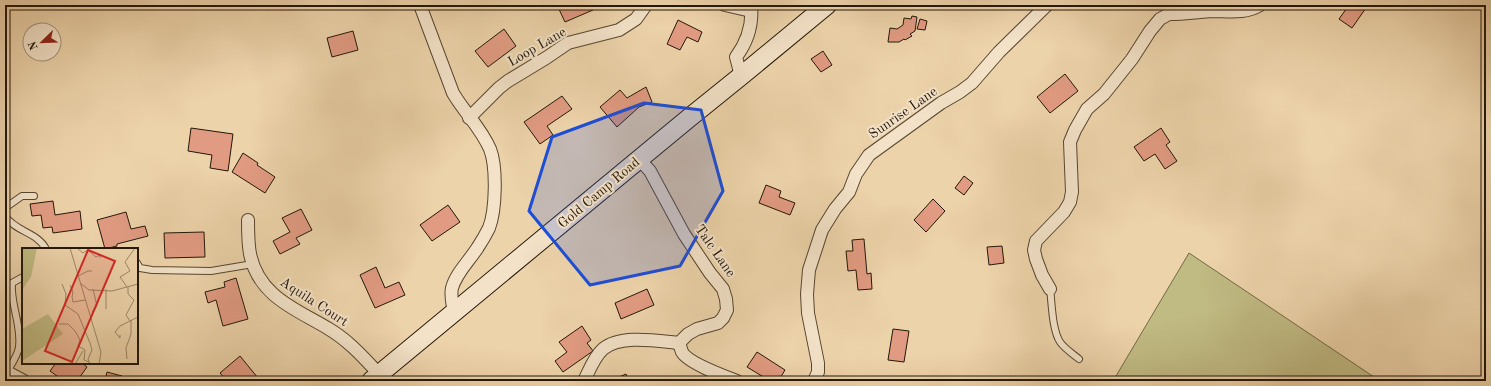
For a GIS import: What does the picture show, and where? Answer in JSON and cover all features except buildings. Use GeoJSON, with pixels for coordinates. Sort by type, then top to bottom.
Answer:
{"type":"FeatureCollection","features":[{"type":"Feature","properties":{"kind":"street"},"geometry":{"type":"LineString","coordinates":[[420,5],[453,93],[490,150],[495,172],[492,218],[478,248],[461,271],[453,287],[451,295],[454,313]]}},
{"type":"Feature","properties":{"kind":"street","name":"Loop Lane"},"geometry":{"type":"LineString","coordinates":[[469,118],[508,81],[568,43],[619,30],[636,19],[646,5]]}},
{"type":"Feature","properties":{"kind":"street"},"geometry":{"type":"LineString","coordinates":[[724,5],[751,8],[751,28],[743,47],[736,57],[741,76]]}},
{"type":"Feature","properties":{"kind":"street","name":"Gold Camp Road"},"geometry":{"type":"LineString","coordinates":[[375,378],[688,118],[827,5]]}},
{"type":"Feature","properties":{"kind":"street","name":"Sunrise Lane"},"geometry":{"type":"LineString","coordinates":[[814,381],[818,372],[818,363],[808,314],[809,270],[822,230],[835,209],[849,192],[856,174],[869,155],[941,103],[972,83],[999,52],[1047,5]]}},
{"type":"Feature","properties":{"kind":"street"},"geometry":{"type":"LineString","coordinates":[[1050,289],[1040,270],[1034,250],[1036,241],[1064,212],[1070,202],[1072,192],[1070,142],[1079,120],[1087,109],[1104,94],[1132,59],[1150,31],[1164,17],[1169,14],[1252,10],[1260,5]]}},
{"type":"Feature","properties":{"kind":"street","name":"Talc Lane"},"geometry":{"type":"LineString","coordinates":[[639,159],[650,171],[684,234],[710,273],[723,289],[726,299],[727,310],[723,318],[718,323],[697,329],[688,334],[679,343]]}},
{"type":"Feature","properties":{"kind":"street","name":"Aquila Court"},"geometry":{"type":"LineString","coordinates":[[248,220],[248,243],[253,264],[260,279],[270,292],[277,299],[329,329],[349,343],[375,378]]}},
{"type":"Feature","properties":{"kind":"street"},"geometry":{"type":"LineString","coordinates":[[584,381],[600,354],[611,344],[622,341],[641,340],[679,343],[682,352],[687,358],[737,381]]}},
{"type":"Feature","properties":{"kind":"street"},"geometry":{"type":"LineString","coordinates":[[6,372],[24,381]]}},
{"type":"Feature","properties":{"kind":"lane"},"geometry":{"type":"LineString","coordinates":[[5,208],[22,196],[34,196]]}},
{"type":"Feature","properties":{"kind":"lane"},"geometry":{"type":"LineString","coordinates":[[5,216],[10,224],[40,240],[45,248]]}},
{"type":"Feature","properties":{"kind":"lane"},"geometry":{"type":"LineString","coordinates":[[138,265],[140,268],[152,270],[211,271],[253,264]]}},
{"type":"Feature","properties":{"kind":"lane"},"geometry":{"type":"LineString","coordinates":[[6,372],[19,348],[18,325],[11,294],[12,283],[22,278]]}},
{"type":"Feature","properties":{"kind":"lane"},"geometry":{"type":"LineString","coordinates":[[1050,289],[1054,323],[1059,341],[1079,359]]}},
{"type":"Feature","properties":{"kind":"highlighted area"},"geometry":{"type":"Polygon","coordinates":[[[644,103],[701,110],[723,191],[680,266],[590,285],[529,211],[552,137],[644,103]]]}},
{"type":"Feature","properties":{"kind":"shaded area"},"geometry":{"type":"Polygon","coordinates":[[[1189,253],[1380,381],[1113,381],[1189,253]]]}}]}
